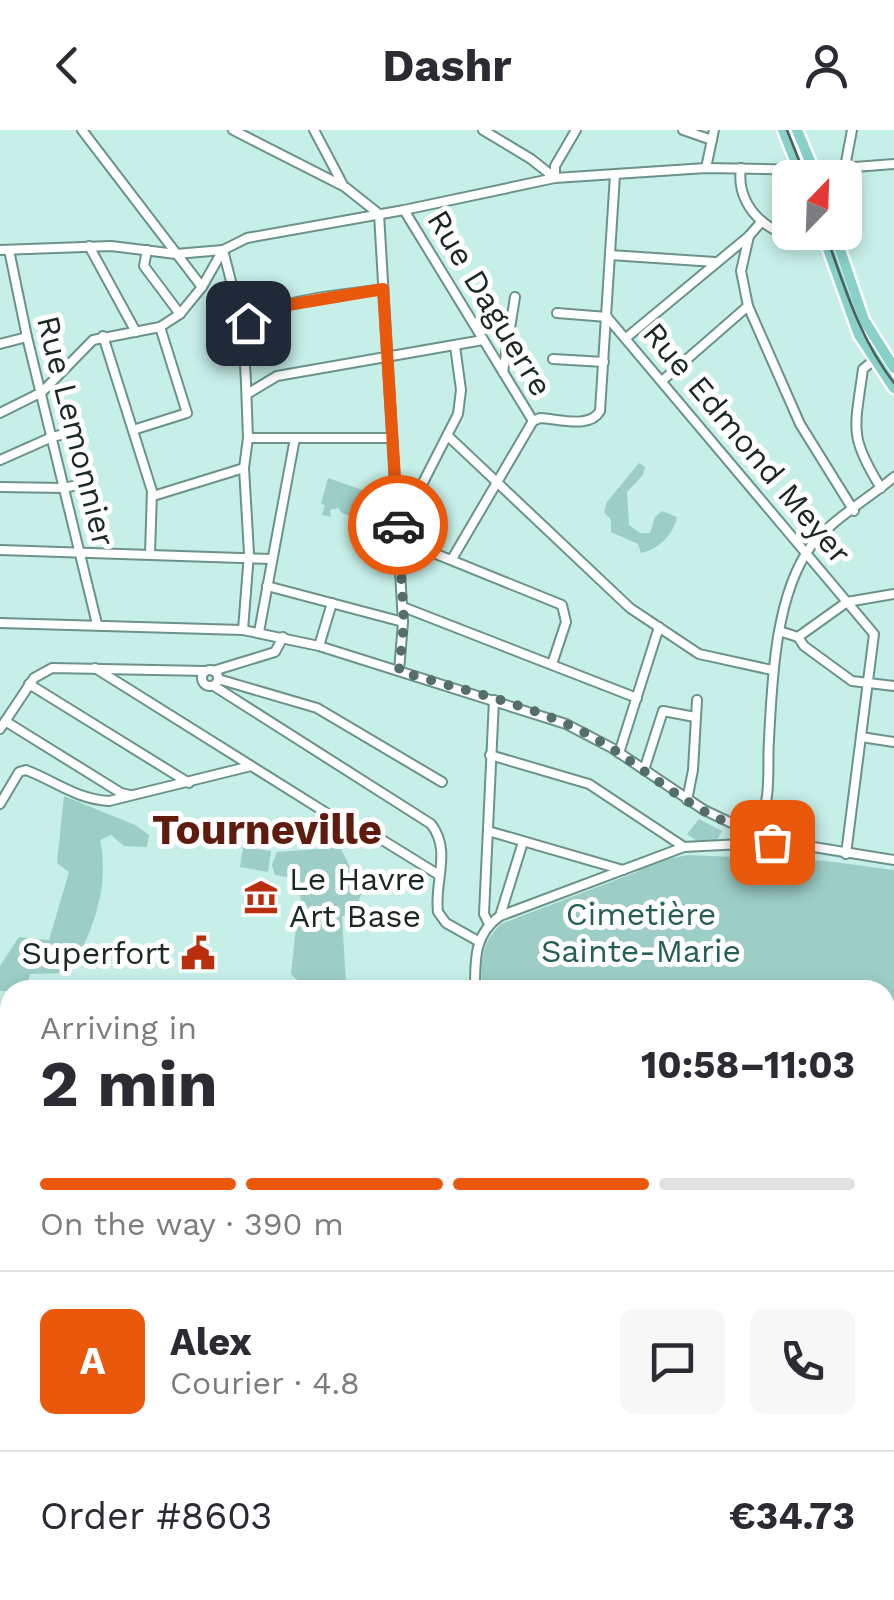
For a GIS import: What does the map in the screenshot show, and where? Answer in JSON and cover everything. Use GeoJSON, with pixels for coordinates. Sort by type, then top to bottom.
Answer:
{"type":"FeatureCollection","features":[{"type":"Feature","properties":{"kind":"main road"},"geometry":{"type":"LineString","coordinates":[[783,130],[796,160]]}},
{"type":"Feature","properties":{"kind":"main road"},"geometry":{"type":"LineString","coordinates":[[798,130],[810,160]]}},
{"type":"Feature","properties":{"kind":"main road"},"geometry":{"type":"LineString","coordinates":[[831,250],[859,335],[894,388]]}},
{"type":"Feature","properties":{"kind":"main road"},"geometry":{"type":"LineString","coordinates":[[833,250],[864,320],[894,368]]}},
{"type":"Feature","properties":{"kind":"street"},"geometry":{"type":"LineString","coordinates":[[82,130],[202,286]]}},
{"type":"Feature","properties":{"kind":"street"},"geometry":{"type":"LineString","coordinates":[[233,130],[345,187],[379,214],[404,622],[399,671]]}},
{"type":"Feature","properties":{"kind":"street"},"geometry":{"type":"LineString","coordinates":[[314,130],[345,187]]}},
{"type":"Feature","properties":{"kind":"street"},"geometry":{"type":"LineString","coordinates":[[482,130],[555,178]]}},
{"type":"Feature","properties":{"kind":"street"},"geometry":{"type":"LineString","coordinates":[[555,178],[555,166],[576,130]]}},
{"type":"Feature","properties":{"kind":"street"},"geometry":{"type":"LineString","coordinates":[[683,130],[713,135],[706,168]]}},
{"type":"Feature","properties":{"kind":"street"},"geometry":{"type":"LineString","coordinates":[[846,160],[852,130]]}},
{"type":"Feature","properties":{"kind":"street"},"geometry":{"type":"LineString","coordinates":[[862,166],[894,164]]}},
{"type":"Feature","properties":{"kind":"street"},"geometry":{"type":"LineString","coordinates":[[316,174],[332,167]]}},
{"type":"Feature","properties":{"kind":"street"},"geometry":{"type":"LineString","coordinates":[[5,250],[89,246],[176,254],[223,250],[247,238],[555,178],[706,168],[772,171]]}},
{"type":"Feature","properties":{"kind":"street"},"geometry":{"type":"LineString","coordinates":[[741,168],[746,202],[772,226]]}},
{"type":"Feature","properties":{"kind":"street","name":"Rue Edmond Meyer"},"geometry":{"type":"LineString","coordinates":[[615,174],[607,316],[874,634],[846,854]]}},
{"type":"Feature","properties":{"kind":"street"},"geometry":{"type":"LineString","coordinates":[[354,219],[359,209],[357,196]]}},
{"type":"Feature","properties":{"kind":"street","name":"Rue Daguerre"},"geometry":{"type":"LineString","coordinates":[[404,210],[533,421]]}},
{"type":"Feature","properties":{"kind":"street"},"geometry":{"type":"LineString","coordinates":[[626,338],[762,221]]}},
{"type":"Feature","properties":{"kind":"street"},"geometry":{"type":"LineString","coordinates":[[749,236],[741,271],[748,306],[800,424],[854,511]]}},
{"type":"Feature","properties":{"kind":"street"},"geometry":{"type":"LineString","coordinates":[[89,246],[136,332]]}},
{"type":"Feature","properties":{"kind":"street","name":"Rue Lemonnier"},"geometry":{"type":"LineString","coordinates":[[5,250],[97,624]]}},
{"type":"Feature","properties":{"kind":"street"},"geometry":{"type":"LineString","coordinates":[[146,250],[144,266],[180,314]]}},
{"type":"Feature","properties":{"kind":"street"},"geometry":{"type":"LineString","coordinates":[[0,413],[42,392],[86,346],[102,336],[160,327],[180,314],[223,250]]}},
{"type":"Feature","properties":{"kind":"street"},"geometry":{"type":"LineString","coordinates":[[223,250],[243,328],[247,394],[244,468],[248,558],[243,630]]}},
{"type":"Feature","properties":{"kind":"street"},"geometry":{"type":"LineString","coordinates":[[610,255],[715,262]]}},
{"type":"Feature","properties":{"kind":"street"},"geometry":{"type":"LineString","coordinates":[[243,328],[254,316],[276,307],[383,289]]}},
{"type":"Feature","properties":{"kind":"street"},"geometry":{"type":"LineString","coordinates":[[503,372],[515,297]]}},
{"type":"Feature","properties":{"kind":"street"},"geometry":{"type":"LineString","coordinates":[[662,380],[748,306]]}},
{"type":"Feature","properties":{"kind":"street"},"geometry":{"type":"LineString","coordinates":[[452,559],[533,421],[540,418],[589,422],[598,417],[607,316],[556,313]]}},
{"type":"Feature","properties":{"kind":"street"},"geometry":{"type":"LineString","coordinates":[[133,430],[187,412],[160,327]]}},
{"type":"Feature","properties":{"kind":"street"},"geometry":{"type":"LineString","coordinates":[[102,336],[153,496],[150,554]]}},
{"type":"Feature","properties":{"kind":"street"},"geometry":{"type":"LineString","coordinates":[[0,344],[27,337]]}},
{"type":"Feature","properties":{"kind":"street"},"geometry":{"type":"LineString","coordinates":[[247,394],[277,376],[483,340]]}},
{"type":"Feature","properties":{"kind":"street"},"geometry":{"type":"LineString","coordinates":[[397,516],[406,514],[448,436],[461,402],[455,346]]}},
{"type":"Feature","properties":{"kind":"street"},"geometry":{"type":"LineString","coordinates":[[554,359],[604,362]]}},
{"type":"Feature","properties":{"kind":"street"},"geometry":{"type":"LineString","coordinates":[[873,360],[863,369],[855,427],[860,456],[881,488]]}},
{"type":"Feature","properties":{"kind":"street"},"geometry":{"type":"LineString","coordinates":[[0,458],[76,430]]}},
{"type":"Feature","properties":{"kind":"street"},"geometry":{"type":"LineString","coordinates":[[448,436],[630,608],[708,658],[772,670]]}},
{"type":"Feature","properties":{"kind":"street"},"geometry":{"type":"LineString","coordinates":[[248,438],[392,438]]}},
{"type":"Feature","properties":{"kind":"street"},"geometry":{"type":"LineString","coordinates":[[259,632],[295,438]]}},
{"type":"Feature","properties":{"kind":"street"},"geometry":{"type":"LineString","coordinates":[[153,496],[244,468]]}},
{"type":"Feature","properties":{"kind":"street"},"geometry":{"type":"LineString","coordinates":[[759,823],[767,795],[772,670],[779,631],[807,552],[819,537],[894,477]]}},
{"type":"Feature","properties":{"kind":"street"},"geometry":{"type":"LineString","coordinates":[[0,486],[64,488],[90,482]]}},
{"type":"Feature","properties":{"kind":"street"},"geometry":{"type":"LineString","coordinates":[[399,538],[562,605],[566,622],[552,664]]}},
{"type":"Feature","properties":{"kind":"street"},"geometry":{"type":"LineString","coordinates":[[0,550],[272,559]]}},
{"type":"Feature","properties":{"kind":"street"},"geometry":{"type":"LineString","coordinates":[[267,586],[404,622]]}},
{"type":"Feature","properties":{"kind":"street"},"geometry":{"type":"LineString","coordinates":[[798,636],[847,602],[892,597]]}},
{"type":"Feature","properties":{"kind":"street"},"geometry":{"type":"LineString","coordinates":[[319,646],[332,603]]}},
{"type":"Feature","properties":{"kind":"street"},"geometry":{"type":"LineString","coordinates":[[403,606],[637,698]]}},
{"type":"Feature","properties":{"kind":"street"},"geometry":{"type":"LineString","coordinates":[[0,623],[243,630],[319,646],[566,724],[687,800],[740,827]]}},
{"type":"Feature","properties":{"kind":"street"},"geometry":{"type":"LineString","coordinates":[[619,754],[659,627]]}},
{"type":"Feature","properties":{"kind":"street"},"geometry":{"type":"LineString","coordinates":[[779,631],[798,636],[804,646],[852,681],[894,686]]}},
{"type":"Feature","properties":{"kind":"street"},"geometry":{"type":"LineString","coordinates":[[182,670],[202,682],[275,652],[283,637]]}},
{"type":"Feature","properties":{"kind":"street"},"geometry":{"type":"LineString","coordinates":[[135,797],[121,793],[3,725],[38,675],[52,668],[95,668],[182,670],[213,677],[317,708],[442,782]]}},
{"type":"Feature","properties":{"kind":"street"},"geometry":{"type":"LineString","coordinates":[[95,668],[360,834],[384,841],[439,875]]}},
{"type":"Feature","properties":{"kind":"street"},"geometry":{"type":"LineString","coordinates":[[213,677],[424,818],[441,842],[436,906],[441,918],[478,941]]}},
{"type":"Feature","properties":{"kind":"street"},"geometry":{"type":"LineString","coordinates":[[29,684],[189,784]]}},
{"type":"Feature","properties":{"kind":"street"},"geometry":{"type":"LineString","coordinates":[[489,924],[484,914],[494,700]]}},
{"type":"Feature","properties":{"kind":"street"},"geometry":{"type":"LineString","coordinates":[[687,800],[697,700]]}},
{"type":"Feature","properties":{"kind":"street"},"geometry":{"type":"LineString","coordinates":[[644,770],[663,711],[696,716]]}},
{"type":"Feature","properties":{"kind":"street"},"geometry":{"type":"LineString","coordinates":[[862,737],[894,742]]}},
{"type":"Feature","properties":{"kind":"street"},"geometry":{"type":"LineString","coordinates":[[490,755],[589,784],[684,847]]}},
{"type":"Feature","properties":{"kind":"street"},"geometry":{"type":"LineString","coordinates":[[0,804],[13,782],[26,770],[88,799],[116,801],[250,766]]}},
{"type":"Feature","properties":{"kind":"street"},"geometry":{"type":"LineString","coordinates":[[0,775],[13,782]]}},
{"type":"Feature","properties":{"kind":"street"},"geometry":{"type":"LineString","coordinates":[[742,844],[740,827],[750,821],[759,823],[764,839]]}},
{"type":"Feature","properties":{"kind":"street"},"geometry":{"type":"LineString","coordinates":[[488,831],[624,870]]}},
{"type":"Feature","properties":{"kind":"street"},"geometry":{"type":"LineString","coordinates":[[475,980],[478,941],[500,916],[684,847],[742,844],[752,848],[764,839],[894,860]]}},
{"type":"Feature","properties":{"kind":"street"},"geometry":{"type":"LineString","coordinates":[[500,916],[522,842]]}},
{"type":"Feature","properties":{"kind":"street"},"geometry":{"type":"LineString","coordinates":[[486,880],[510,886]]}},
{"type":"Feature","properties":{"kind":"green space"},"geometry":{"type":"Polygon","coordinates":[[[639,463],[645,467],[643,475],[627,492],[629,525],[640,533],[650,533],[655,517],[662,511],[677,517],[664,540],[641,553],[638,544],[611,532],[611,520],[604,512],[607,502],[639,463]]]}},
{"type":"Feature","properties":{"kind":"green space"},"geometry":{"type":"Polygon","coordinates":[[[328,478],[380,496],[375,525],[338,508],[330,510],[331,517],[322,515],[328,478]]]}},
{"type":"Feature","properties":{"kind":"green space"},"geometry":{"type":"Polygon","coordinates":[[[64,796],[135,825],[149,835],[147,847],[124,846],[111,835],[100,840],[101,892],[85,942],[69,973],[0,980],[0,966],[19,937],[49,940],[69,872],[57,863],[64,796]]]}},
{"type":"Feature","properties":{"kind":"green space"},"geometry":{"type":"Polygon","coordinates":[[[699,819],[722,831],[716,842],[697,841],[687,834],[699,819]]]}},
{"type":"Feature","properties":{"kind":"green space"},"geometry":{"type":"Polygon","coordinates":[[[243,847],[271,851],[268,872],[240,867],[243,847]]]}},
{"type":"Feature","properties":{"kind":"green space"},"geometry":{"type":"Polygon","coordinates":[[[341,849],[362,891],[356,909],[342,917],[346,980],[297,980],[291,974],[296,927],[304,910],[298,889],[287,877],[275,875],[272,865],[277,852],[341,849]]]}},
{"type":"Feature","properties":{"kind":"green space","name":"Cimetière Sainte-Marie"},"geometry":{"type":"Polygon","coordinates":[[[688,855],[826,861],[894,870],[894,980],[482,980],[483,954],[501,924],[637,872],[652,862],[688,855]]]}},
{"type":"Feature","properties":{"kind":"tram line"},"geometry":{"type":"LineString","coordinates":[[787,130],[799,160]]}},
{"type":"Feature","properties":{"kind":"tram line"},"geometry":{"type":"LineString","coordinates":[[831,250],[862,329],[894,383]]}},
{"type":"Feature","properties":{"kind":"way so far"},"geometry":{"type":"LineString","coordinates":[[398,525],[404,622],[399,671],[566,724],[612,748],[687,800],[734,826],[750,821],[759,823],[764,839],[772,842]]}},
{"type":"Feature","properties":{"kind":"place","name":"Le Havre Art Base"},"geometry":{"type":"Point","coordinates":[261,897]}},
{"type":"Feature","properties":{"kind":"place","name":"Superfort"},"geometry":{"type":"Point","coordinates":[198,953]}},
{"type":"Feature","properties":{"kind":"district","name":"Tourneville"},"geometry":{"type":"Point","coordinates":[267,829]}},
{"type":"Feature","properties":{"kind":"route"},"geometry":{"type":"LineString","coordinates":[[248,323],[264,310],[383,289],[398,525]]}}]}
